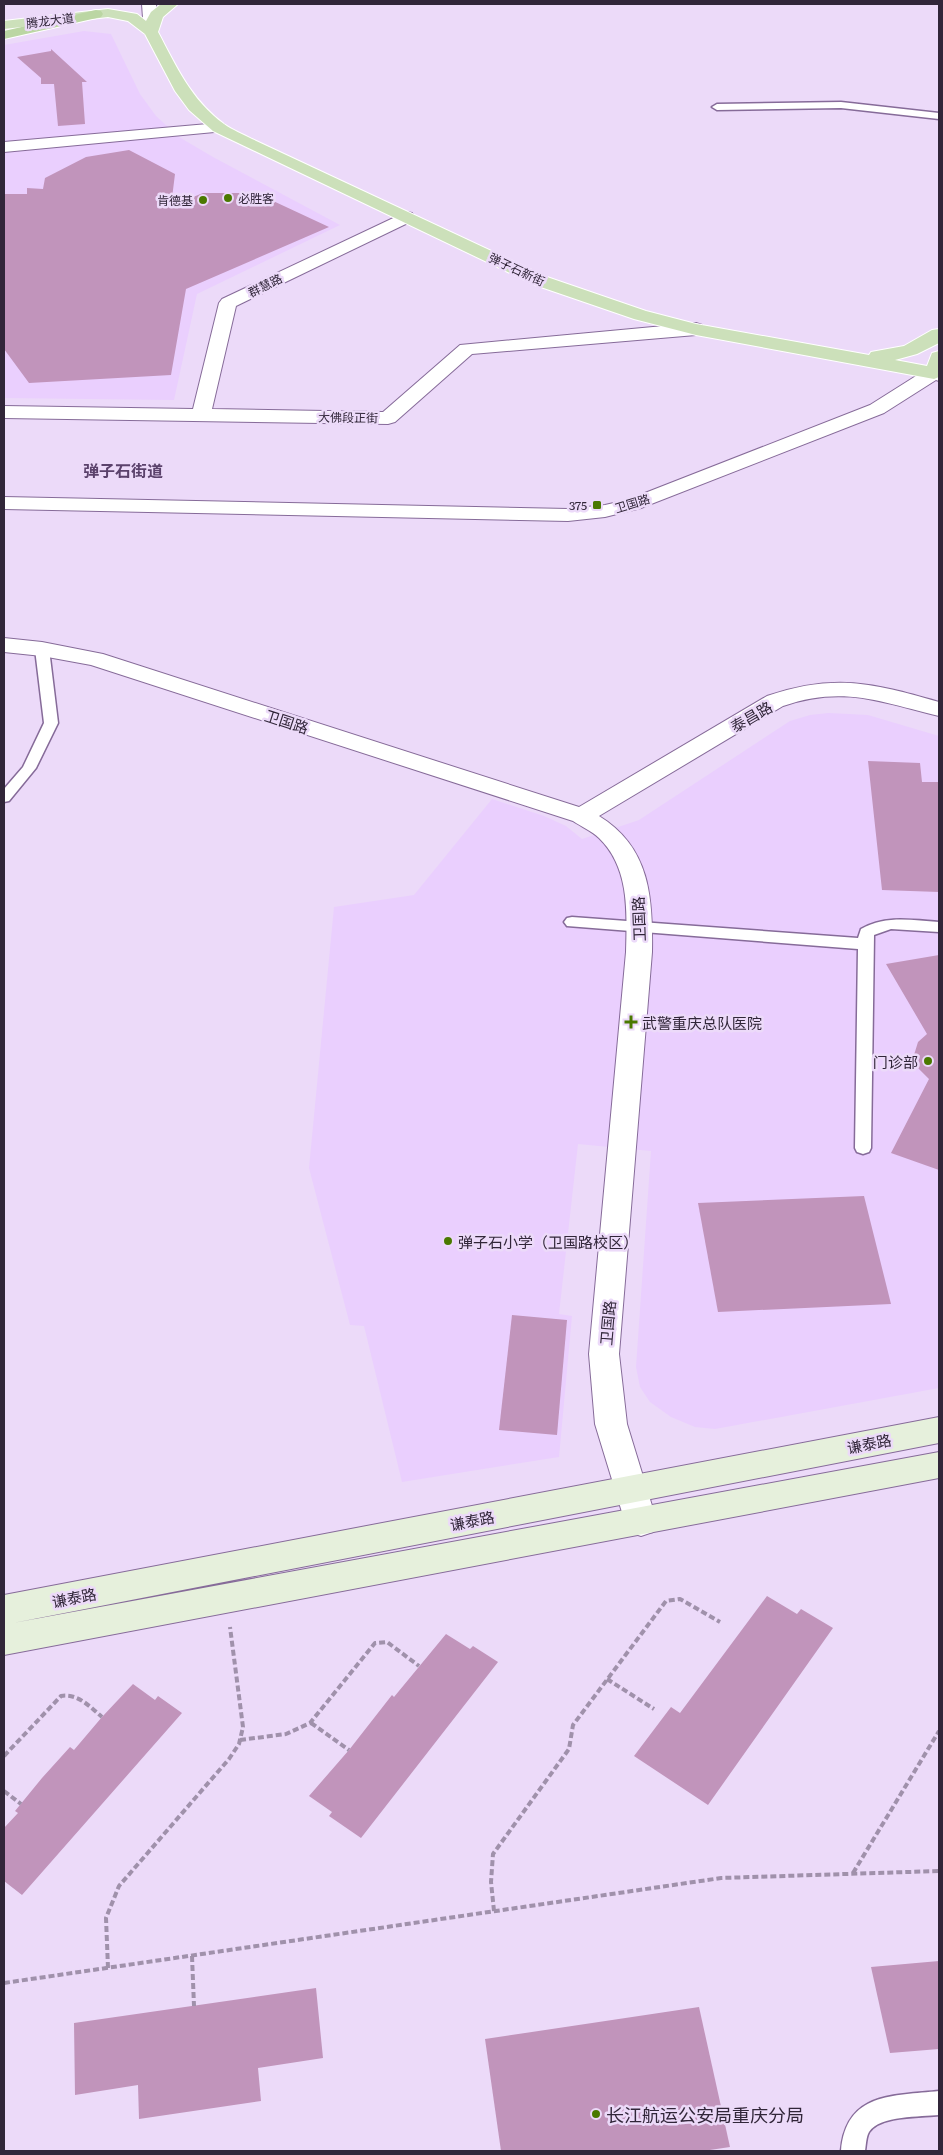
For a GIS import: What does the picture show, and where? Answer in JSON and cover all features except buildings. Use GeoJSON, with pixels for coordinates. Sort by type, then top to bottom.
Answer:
{"type":"FeatureCollection","features":[{"type":"Feature","properties":{"kind":"highway"},"geometry":{"type":"LineString","coordinates":[[4,35],[96,14]]}},
{"type":"Feature","properties":{"kind":"main road","name":"腾龙大道"},"geometry":{"type":"LineString","coordinates":[[4,14],[85,4]]}},
{"type":"Feature","properties":{"kind":"main road"},"geometry":{"type":"LineString","coordinates":[[151,32],[153,19],[156,14],[171,4]]}},
{"type":"Feature","properties":{"kind":"main road","name":"腾龙大道"},"geometry":{"type":"LineString","coordinates":[[4,25],[96,14],[122,14],[132,17],[151,32]]}},
{"type":"Feature","properties":{"kind":"main road","name":"弹子石新街"},"geometry":{"type":"LineString","coordinates":[[151,32],[180,88],[195,107],[219,128],[541,281],[640,315],[696,329],[846,356],[938,368]]}},
{"type":"Feature","properties":{"kind":"main road"},"geometry":{"type":"LineString","coordinates":[[846,356],[883,356],[903,353],[918,348],[939,334]]}},
{"type":"Feature","properties":{"kind":"main road","name":"谦泰路"},"geometry":{"type":"LineString","coordinates":[[4,1610],[939,1430]]}},
{"type":"Feature","properties":{"kind":"main road","name":"谦泰路"},"geometry":{"type":"LineString","coordinates":[[4,1640],[939,1465]]}},
{"type":"Feature","properties":{"kind":"street"},"geometry":{"type":"LineString","coordinates":[[149,4],[151,32]]}},
{"type":"Feature","properties":{"kind":"street"},"geometry":{"type":"LineString","coordinates":[[4,147],[219,128]]}},
{"type":"Feature","properties":{"kind":"street","name":"群慧路"},"geometry":{"type":"LineString","coordinates":[[201,415],[228,303],[406,217]]}},
{"type":"Feature","properties":{"kind":"street","name":"大佛段正街"},"geometry":{"type":"LineString","coordinates":[[4,412],[388,418],[467,349],[696,329]]}},
{"type":"Feature","properties":{"kind":"street","name":"卫国路"},"geometry":{"type":"LineString","coordinates":[[4,503],[568,515],[605,511],[634,504],[877,409],[938,368]]}},
{"type":"Feature","properties":{"kind":"street","name":"卫国路"},"geometry":{"type":"LineString","coordinates":[[4,645],[42,649],[95,659],[582,816],[607,832],[623,852],[634,877],[640,906],[640,928],[604,1354],[611,1424],[641,1522]]}},
{"type":"Feature","properties":{"kind":"street","name":"泰昌路"},"geometry":{"type":"LineString","coordinates":[[582,816],[775,701],[797,694],[820,689],[874,692],[939,709]]}},
{"type":"Feature","properties":{"kind":"lane"},"geometry":{"type":"LineString","coordinates":[[717,107],[841,105],[939,116]]}},
{"type":"Feature","properties":{"kind":"lane"},"geometry":{"type":"LineString","coordinates":[[4,798],[29,768],[51,723],[42,649]]}},
{"type":"Feature","properties":{"kind":"lane"},"geometry":{"type":"LineString","coordinates":[[572,922],[865,944]]}},
{"type":"Feature","properties":{"kind":"lane"},"geometry":{"type":"LineString","coordinates":[[863,1148],[866,933],[883,924],[939,927]]}},
{"type":"Feature","properties":{"kind":"lane"},"geometry":{"type":"LineString","coordinates":[[853,2151],[854,2140],[862,2122],[876,2111],[939,2103]]}},
{"type":"Feature","properties":{"kind":"path"},"geometry":{"type":"LineString","coordinates":[[494,1911],[489,1885],[493,1854],[569,1749],[572,1743],[571,1731],[573,1725],[666,1600],[680,1598],[720,1622]]}},
{"type":"Feature","properties":{"kind":"path"},"geometry":{"type":"LineString","coordinates":[[108,1968],[106,1918],[119,1886],[229,1759],[239,1744],[243,1727],[230,1627]]}},
{"type":"Feature","properties":{"kind":"path"},"geometry":{"type":"LineString","coordinates":[[240,1740],[301,1730],[310,1723],[376,1643],[387,1642],[419,1666]]}},
{"type":"Feature","properties":{"kind":"path"},"geometry":{"type":"LineString","coordinates":[[607,1680],[654,1709]]}},
{"type":"Feature","properties":{"kind":"path"},"geometry":{"type":"LineString","coordinates":[[4,1756],[60,1696],[69,1693],[76,1696],[102,1717]]}},
{"type":"Feature","properties":{"kind":"path"},"geometry":{"type":"LineString","coordinates":[[310,1723],[349,1750]]}},
{"type":"Feature","properties":{"kind":"path"},"geometry":{"type":"LineString","coordinates":[[853,1873],[939,1731]]}},
{"type":"Feature","properties":{"kind":"path"},"geometry":{"type":"LineString","coordinates":[[4,1791],[21,1804]]}},
{"type":"Feature","properties":{"kind":"path"},"geometry":{"type":"LineString","coordinates":[[4,1983],[720,1878],[939,1871]]}},
{"type":"Feature","properties":{"kind":"path"},"geometry":{"type":"LineString","coordinates":[[192,1956],[194,2006]]}},
{"type":"Feature","properties":{"kind":"shaded area"},"geometry":{"type":"Polygon","coordinates":[[[84,31],[111,34],[140,94],[156,116],[179,137],[340,225],[197,294],[174,400],[4,398],[4,45],[84,31]]]}},
{"type":"Feature","properties":{"kind":"shaded area","name":"武警重庆总队医院"},"geometry":{"type":"Polygon","coordinates":[[[829,713],[868,715],[939,736],[939,1388],[715,1429],[695,1427],[671,1417],[650,1402],[640,1387],[636,1367],[651,1151],[578,1144],[559,1314],[572,1316],[559,1457],[402,1482],[364,1326],[350,1325],[309,1168],[334,907],[414,895],[492,799],[544,816],[566,826],[582,839],[639,820],[790,721],[810,715],[829,713]]]}},
{"type":"Feature","properties":{"kind":"place","name":"必胜客"},"geometry":{"type":"Point","coordinates":[228,198]}},
{"type":"Feature","properties":{"kind":"place","name":"肯德基"},"geometry":{"type":"Point","coordinates":[203,200]}},
{"type":"Feature","properties":{"kind":"place","name":"375"},"geometry":{"type":"Point","coordinates":[597,505]}},
{"type":"Feature","properties":{"kind":"place","name":"武警重庆总队医院"},"geometry":{"type":"Point","coordinates":[631,1022]}},
{"type":"Feature","properties":{"kind":"place","name":"门诊部"},"geometry":{"type":"Point","coordinates":[928,1061]}},
{"type":"Feature","properties":{"kind":"place","name":"弹子石小学（卫国路校区）"},"geometry":{"type":"Point","coordinates":[448,1241]}},
{"type":"Feature","properties":{"kind":"place","name":"长江航运公安局重庆分局"},"geometry":{"type":"Point","coordinates":[596,2114]}},
{"type":"Feature","properties":{"kind":"district","name":"弹子石街道"},"geometry":{"type":"Point","coordinates":[123,470]}}]}
